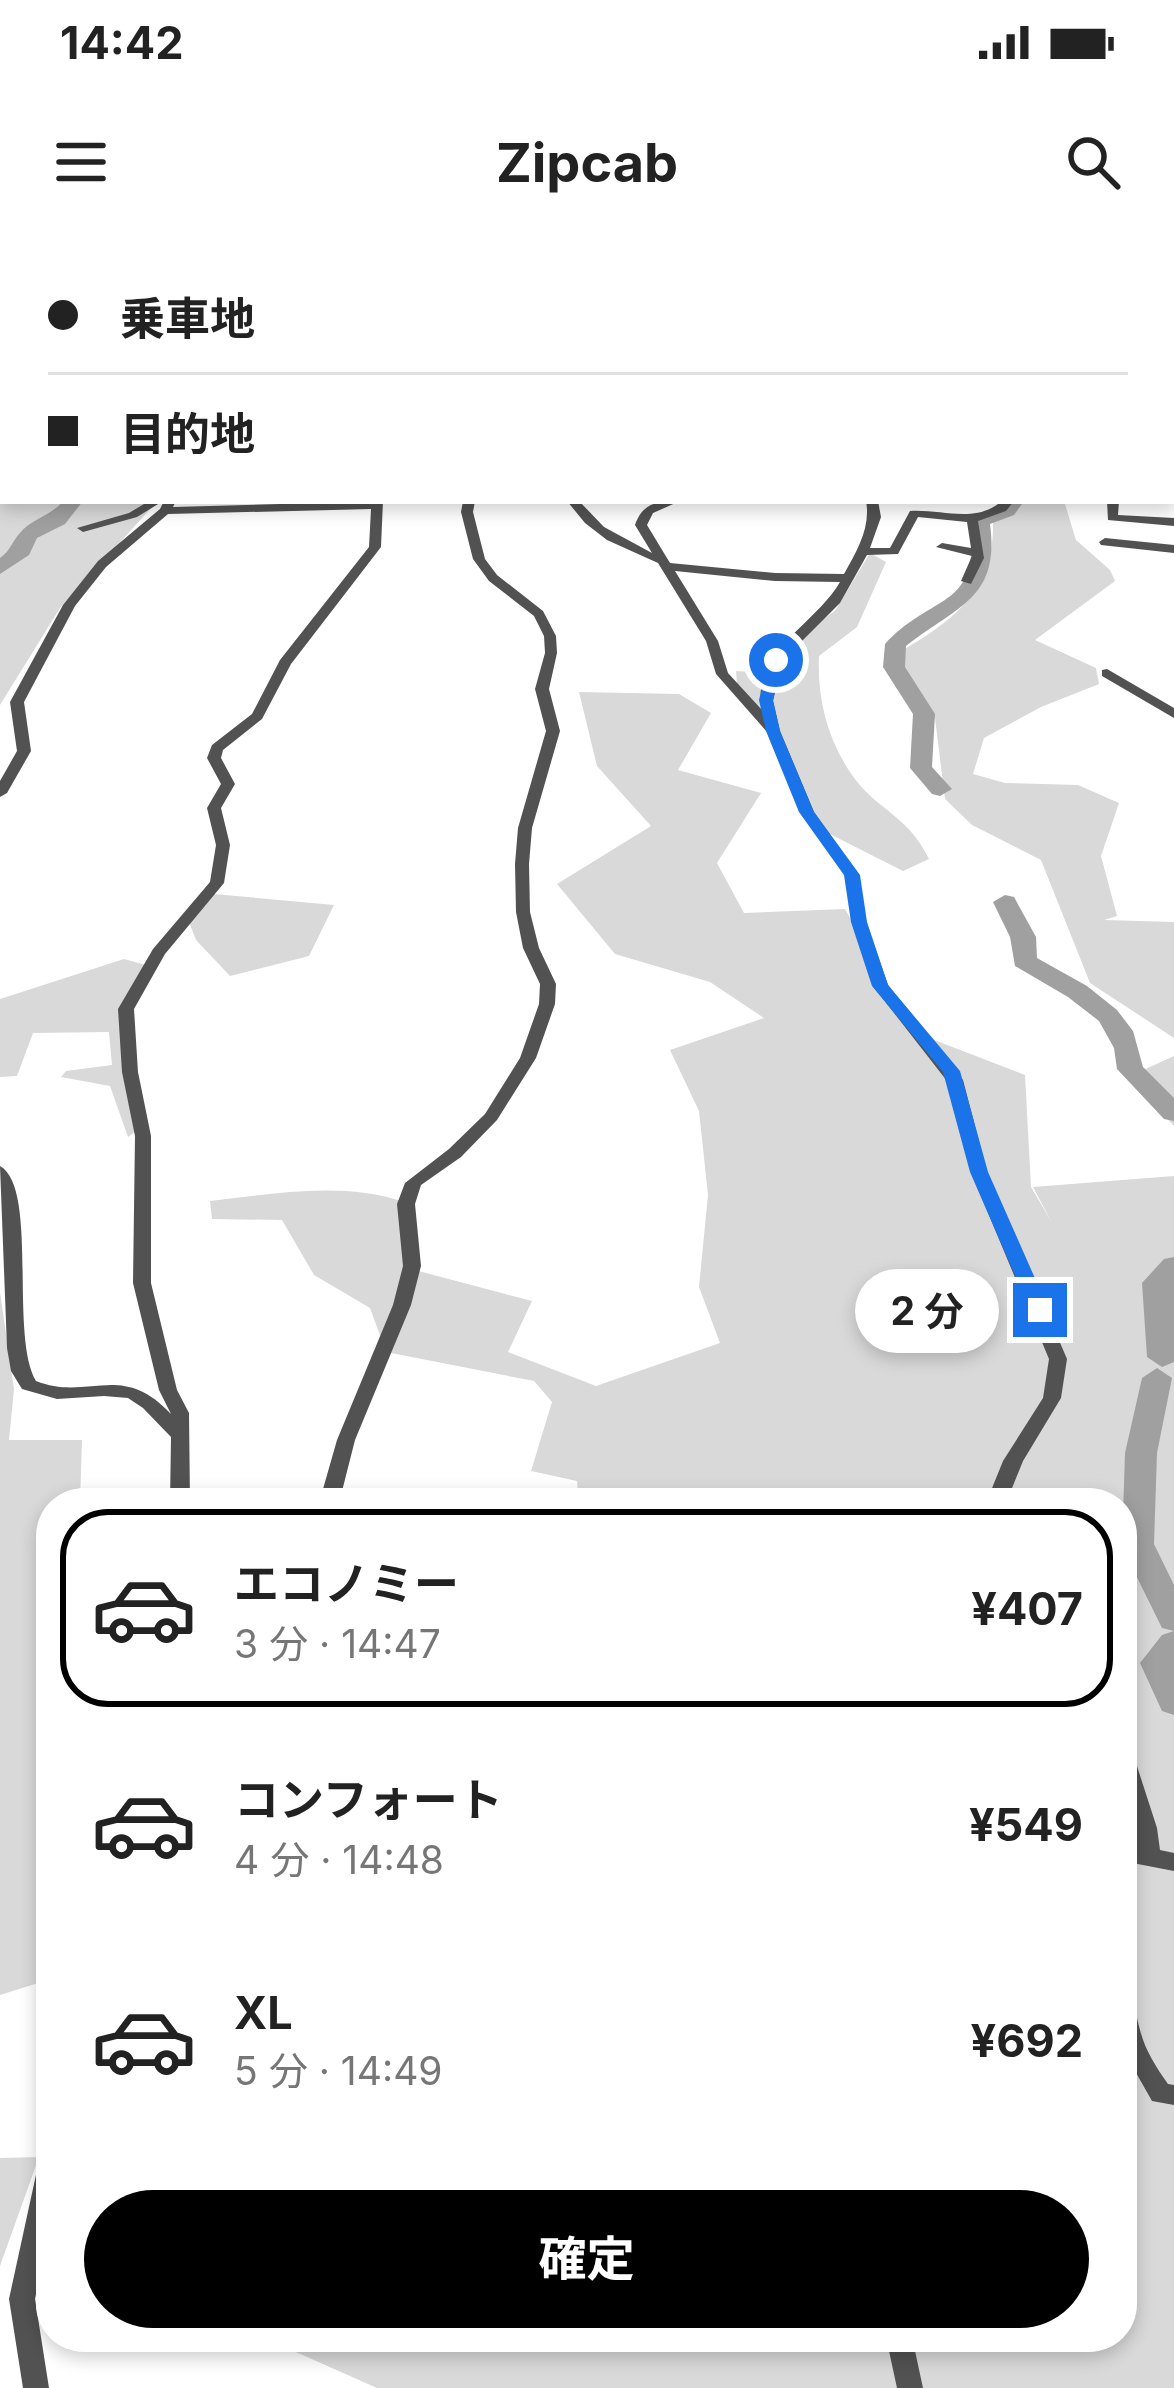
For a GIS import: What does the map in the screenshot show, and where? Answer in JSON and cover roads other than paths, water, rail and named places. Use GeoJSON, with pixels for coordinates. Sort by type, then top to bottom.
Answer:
{"type":"FeatureCollection","features":[{"type":"Feature","properties":{"kind":"street"},"geometry":{"type":"LineString","coordinates":[[83,528],[164,504]]}},
{"type":"Feature","properties":{"kind":"street"},"geometry":{"type":"LineString","coordinates":[[0,793],[24,751],[17,702],[59,621],[102,564],[164,504]]}},
{"type":"Feature","properties":{"kind":"street"},"geometry":{"type":"LineString","coordinates":[[180,1488],[180,1412],[168,1390],[142,1283],[143,1136],[130,1072],[126,1009],[158,952],[217,883],[224,845],[214,808],[228,784],[214,758],[217,748],[257,716],[285,663],[375,547],[377,504]]}},
{"type":"Feature","properties":{"kind":"street"},"geometry":{"type":"LineString","coordinates":[[333,1488],[346,1438],[402,1306],[412,1266],[406,1204],[413,1183],[455,1153],[491,1117],[528,1058],[547,1004],[548,984],[531,948],[524,912],[522,864],[537,778],[554,730],[542,689],[550,636],[539,614],[493,578],[479,559],[468,504]]}},
{"type":"Feature","properties":{"kind":"street"},"geometry":{"type":"LineString","coordinates":[[575,504],[599,529],[663,563],[775,577],[849,578]]}},
{"type":"Feature","properties":{"kind":"street"},"geometry":{"type":"LineString","coordinates":[[661,504],[643,513],[641,525],[712,641],[722,674],[773,731]]}},
{"type":"Feature","properties":{"kind":"street"},"geometry":{"type":"LineString","coordinates":[[872,504],[874,517],[863,552],[849,578],[836,600],[776,660],[766,700],[773,731],[807,812],[852,875],[859,922],[880,986],[951,1071],[979,1172],[1058,1358],[1052,1398],[1002,1488]]}},
{"type":"Feature","properties":{"kind":"street"},"geometry":{"type":"LineString","coordinates":[[863,552],[894,551],[915,507],[972,519],[1006,504]]}},
{"type":"Feature","properties":{"kind":"street"},"geometry":{"type":"LineString","coordinates":[[1113,504],[1112,518],[1174,522]]}},
{"type":"Feature","properties":{"kind":"street"},"geometry":{"type":"LineString","coordinates":[[967,581],[978,553],[972,519]]}},
{"type":"Feature","properties":{"kind":"street"},"geometry":{"type":"LineString","coordinates":[[1105,542],[1174,549]]}},
{"type":"Feature","properties":{"kind":"street"},"geometry":{"type":"LineString","coordinates":[[942,547],[978,553]]}},
{"type":"Feature","properties":{"kind":"street"},"geometry":{"type":"LineString","coordinates":[[1107,673],[1174,714]]}},
{"type":"Feature","properties":{"kind":"street"},"geometry":{"type":"LineString","coordinates":[[0,1171],[13,1232],[5,1346],[17,1374],[32,1387],[61,1393],[122,1390],[145,1399],[178,1433]]}},
{"type":"Feature","properties":{"kind":"street"},"geometry":{"type":"LineString","coordinates":[[1137,1800],[1150,1856]]}},
{"type":"Feature","properties":{"kind":"street"},"geometry":{"type":"LineString","coordinates":[[1137,1854],[1174,1862]]}},
{"type":"Feature","properties":{"kind":"street"},"geometry":{"type":"LineString","coordinates":[[1137,2060],[1161,2094],[1174,2096]]}},
{"type":"Feature","properties":{"kind":"street"},"geometry":{"type":"LineString","coordinates":[[36,2232],[22,2299],[36,2388]]}},
{"type":"Feature","properties":{"kind":"street"},"geometry":{"type":"LineString","coordinates":[[902,2352],[910,2388]]}},
{"type":"Feature","properties":{"kind":"waterway"},"geometry":{"type":"LineString","coordinates":[[0,568],[22,551],[28,535],[58,520],[71,504]]}},
{"type":"Feature","properties":{"kind":"waterway"},"geometry":{"type":"LineString","coordinates":[[940,789],[921,768],[924,714],[894,667],[896,644],[974,584],[981,569],[980,521],[1007,511],[1012,504]]}},
{"type":"Feature","properties":{"kind":"waterway"},"geometry":{"type":"LineString","coordinates":[[953,810],[957,822]]}},
{"type":"Feature","properties":{"kind":"waterway"},"geometry":{"type":"LineString","coordinates":[[1005,902],[1023,937],[1024,961],[1077,991],[1108,1016],[1127,1048],[1130,1069],[1174,1113]]}},
{"type":"Feature","properties":{"kind":"waterway"},"geometry":{"type":"LineString","coordinates":[[1162,1357],[1157,1283],[1174,1266]]}},
{"type":"Feature","properties":{"kind":"waterway"},"geometry":{"type":"LineString","coordinates":[[1157,1378],[1141,1453],[1137,1544],[1174,1619]]}},
{"type":"Feature","properties":{"kind":"waterway"},"geometry":{"type":"LineString","coordinates":[[1174,1644],[1157,1663],[1174,1702]]}}]}
